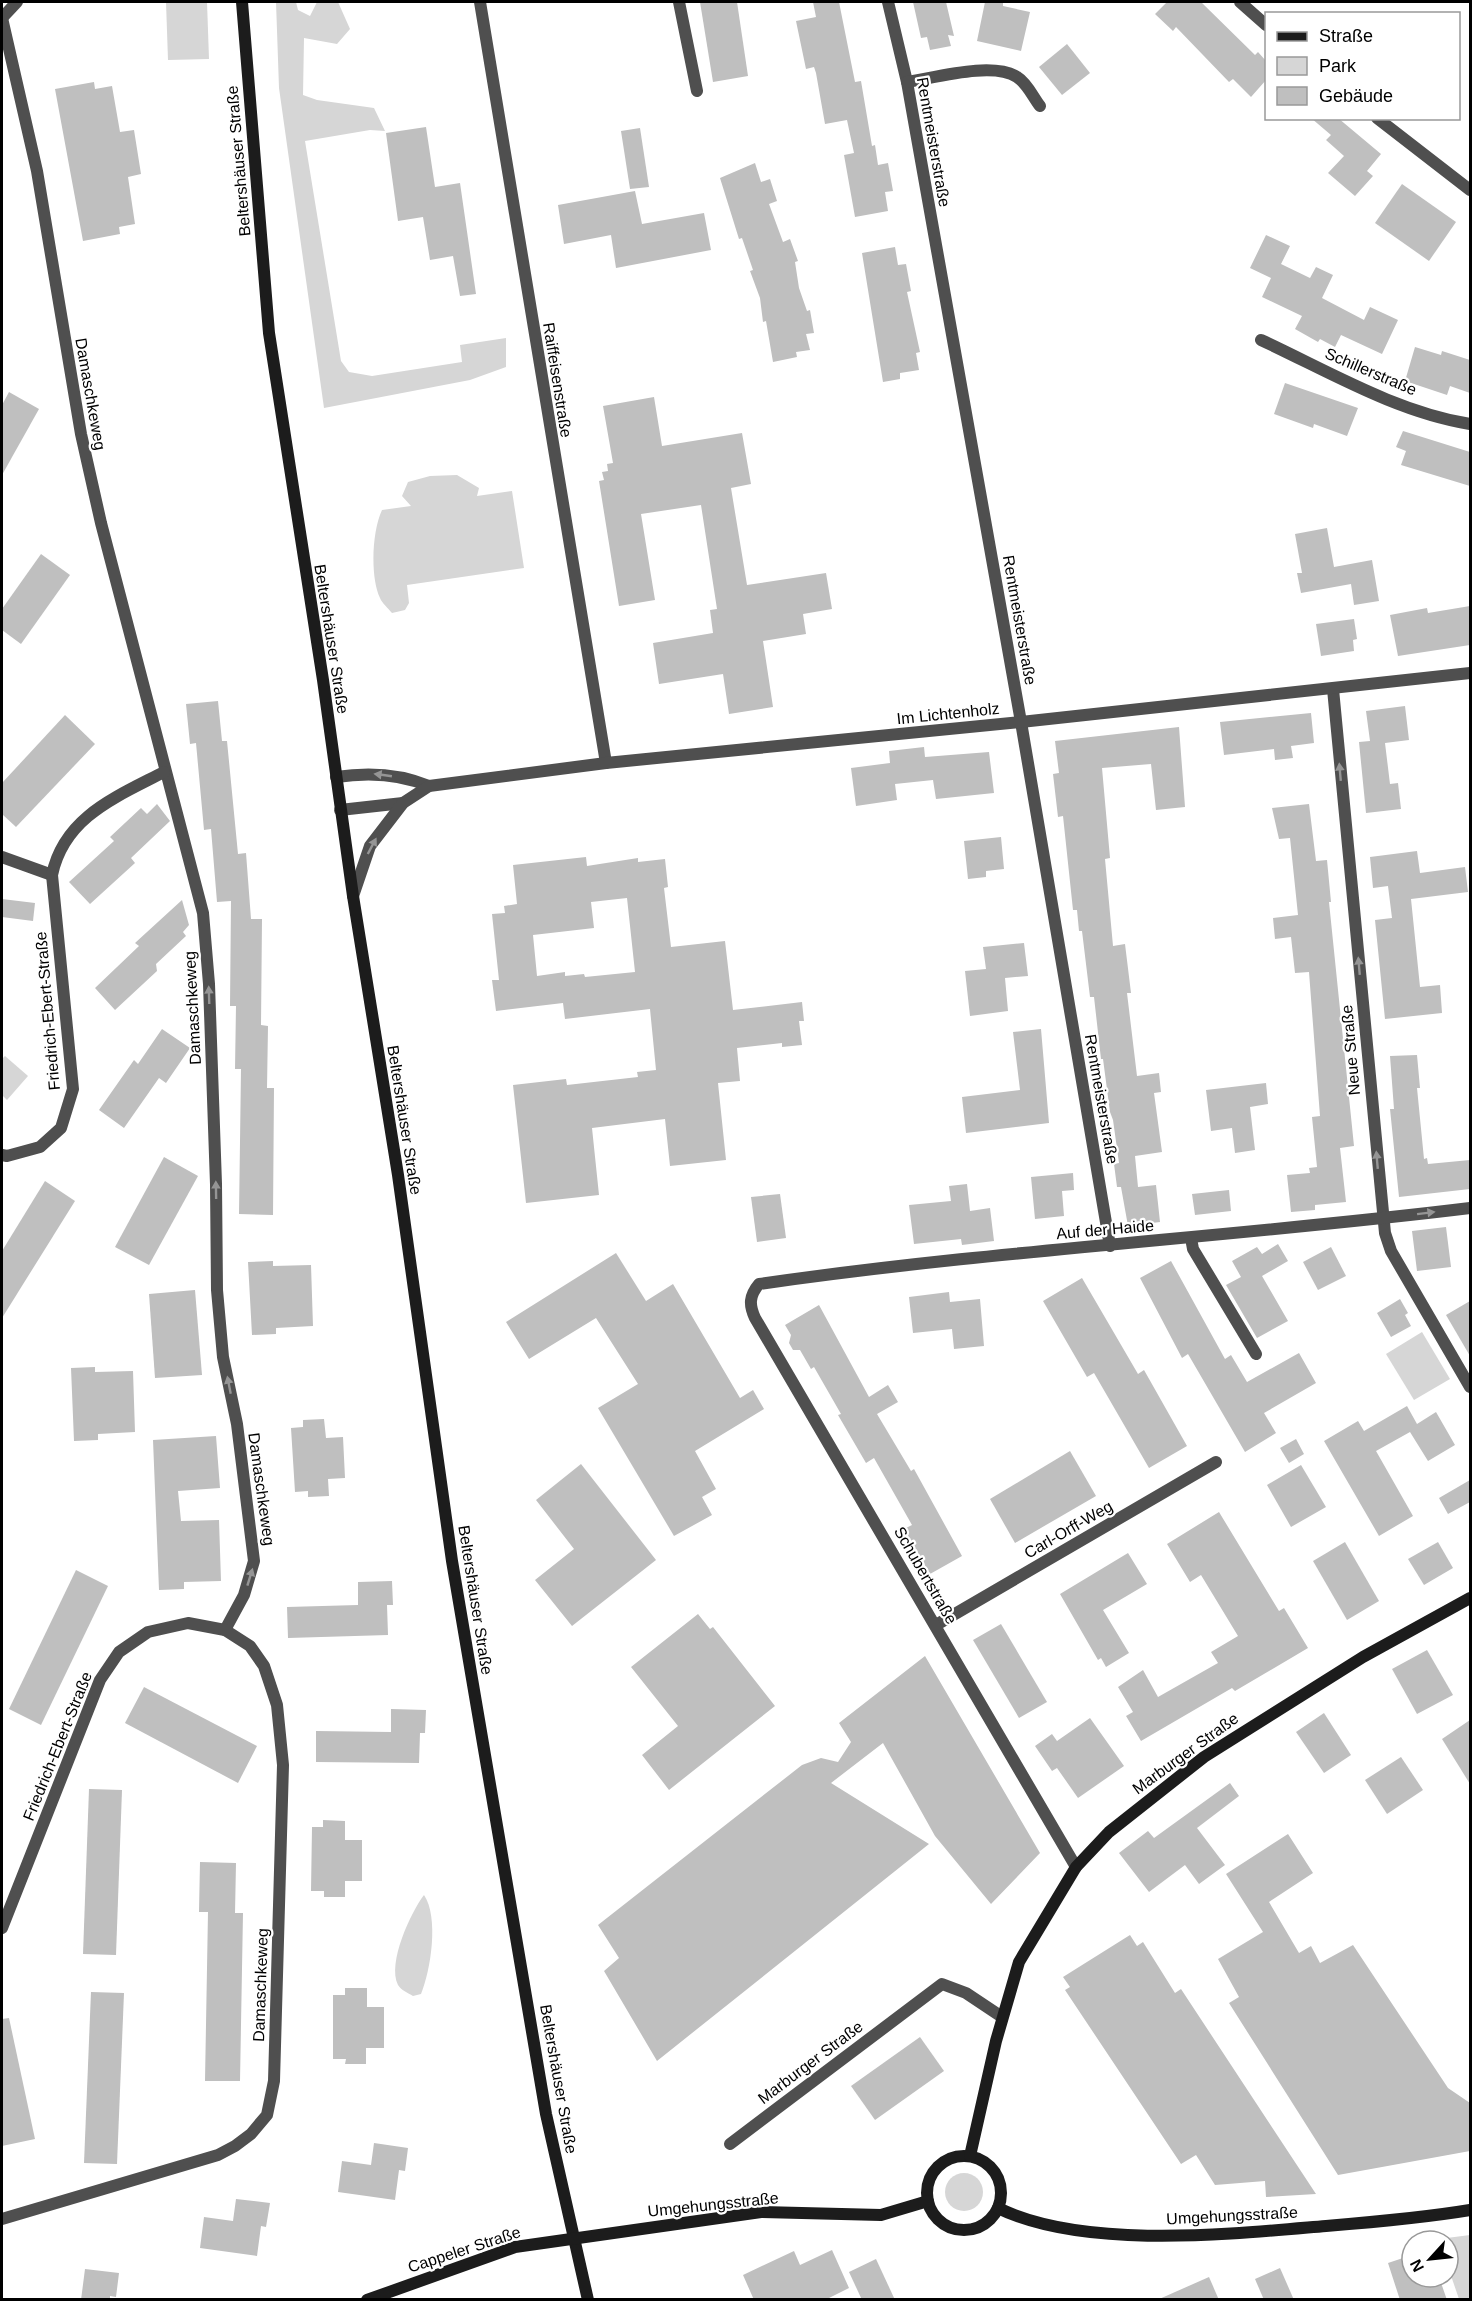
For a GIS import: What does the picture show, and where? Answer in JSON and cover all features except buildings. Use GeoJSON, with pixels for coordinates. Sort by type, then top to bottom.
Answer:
{"type":"FeatureCollection","features":[{"type":"Feature","properties":{"kind":"main road","name":"Beltershäuser Straße"},"geometry":{"type":"LineString","coordinates":[[242,2],[268,333],[352,896],[399,1187],[452,1561],[546,2114],[588,2300]]}},
{"type":"Feature","properties":{"kind":"main road","name":"Marburger Straße"},"geometry":{"type":"LineString","coordinates":[[970,2156],[1002,2017],[1019,1962],[1076,1867],[1109,1832],[1204,1757],[1363,1657],[1470,1598]]}},
{"type":"Feature","properties":{"kind":"main road"},"geometry":{"type":"LineString","coordinates":[[955,2156],[970,2156],[986,2163],[998,2176],[1001,2197],[998,2208],[987,2222],[978,2227],[960,2230],[938,2220],[928,2201],[927,2184],[940,2164],[955,2156]]}},
{"type":"Feature","properties":{"kind":"main road","name":"Umgehungsstraße"},"geometry":{"type":"LineString","coordinates":[[573,2238],[761,2212],[880,2215],[928,2201]]}},
{"type":"Feature","properties":{"kind":"main road","name":"Umgehungsstraße"},"geometry":{"type":"LineString","coordinates":[[998,2208],[1013,2216],[1108,2235],[1271,2231],[1392,2222],[1470,2210]]}},
{"type":"Feature","properties":{"kind":"main road","name":"Cappeler Straße"},"geometry":{"type":"LineString","coordinates":[[367,2300],[504,2250],[573,2238]]}},
{"type":"Feature","properties":{"kind":"street"},"geometry":{"type":"LineString","coordinates":[[2,18],[17,2]]}},
{"type":"Feature","properties":{"kind":"street","name":"Raiffeisenstraße"},"geometry":{"type":"LineString","coordinates":[[480,2],[606,763]]}},
{"type":"Feature","properties":{"kind":"street"},"geometry":{"type":"LineString","coordinates":[[679,2],[697,91]]}},
{"type":"Feature","properties":{"kind":"street","name":"Rentmeisterstraße"},"geometry":{"type":"LineString","coordinates":[[888,2],[907,82],[1021,722],[1110,1246]]}},
{"type":"Feature","properties":{"kind":"street"},"geometry":{"type":"LineString","coordinates":[[1240,2],[1265,24]]}},
{"type":"Feature","properties":{"kind":"street","name":"Damaschkeweg"},"geometry":{"type":"LineString","coordinates":[[2,18],[37,171],[81,434],[164,772],[203,913],[209,984],[217,1290],[223,1357],[246,1487],[254,1561],[244,1595],[225,1630],[250,1646],[264,1666],[278,1705],[283,1765],[274,2081],[267,2115],[250,2134],[218,2155],[2,2219]]}},
{"type":"Feature","properties":{"kind":"street"},"geometry":{"type":"LineString","coordinates":[[907,82],[970,72],[1006,72],[1019,77],[1040,106]]}},
{"type":"Feature","properties":{"kind":"street"},"geometry":{"type":"LineString","coordinates":[[1380,120],[1470,190]]}},
{"type":"Feature","properties":{"kind":"street","name":"Schillerstraße"},"geometry":{"type":"LineString","coordinates":[[1261,340],[1353,385],[1452,421],[1470,424]]}},
{"type":"Feature","properties":{"kind":"street","name":"Im Lichtenholz"},"geometry":{"type":"LineString","coordinates":[[352,896],[370,846],[403,803],[429,786],[606,763],[1021,722],[1470,673]]}},
{"type":"Feature","properties":{"kind":"street","name":"Neue Straße"},"geometry":{"type":"LineString","coordinates":[[1333,689],[1382,1219],[1391,1251],[1470,1387]]}},
{"type":"Feature","properties":{"kind":"street"},"geometry":{"type":"LineString","coordinates":[[2,856],[52,875],[57,855],[86,816],[164,772]]}},
{"type":"Feature","properties":{"kind":"street","name":"Im Lichtenholz"},"geometry":{"type":"LineString","coordinates":[[336,777],[371,773],[410,778],[429,786]]}},
{"type":"Feature","properties":{"kind":"street","name":"Im Lichtenholz"},"geometry":{"type":"LineString","coordinates":[[340,810],[403,803]]}},
{"type":"Feature","properties":{"kind":"street","name":"Friedrich-Ebert-Straße"},"geometry":{"type":"LineString","coordinates":[[2,1155],[7,1156],[40,1148],[61,1128],[73,1089],[52,875]]}},
{"type":"Feature","properties":{"kind":"street","name":"Auf der Haide"},"geometry":{"type":"LineString","coordinates":[[751,1298],[759,1284],[858,1270],[1382,1219],[1470,1208]]}},
{"type":"Feature","properties":{"kind":"street"},"geometry":{"type":"LineString","coordinates":[[1191,1238],[1193,1249],[1256,1354]]}},
{"type":"Feature","properties":{"kind":"street","name":"Schubertstraße"},"geometry":{"type":"LineString","coordinates":[[751,1298],[755,1318],[1076,1867]]}},
{"type":"Feature","properties":{"kind":"street","name":"Carl-Orff-Weg"},"geometry":{"type":"LineString","coordinates":[[936,1624],[1216,1462]]}},
{"type":"Feature","properties":{"kind":"street","name":"Friedrich-Ebert-Straße"},"geometry":{"type":"LineString","coordinates":[[2,1928],[100,1680],[119,1652],[148,1632],[188,1623],[225,1630]]}},
{"type":"Feature","properties":{"kind":"street","name":"Marburger Straße"},"geometry":{"type":"LineString","coordinates":[[730,2144],[942,1984],[966,1993],[1002,2017]]}},
{"type":"Feature","properties":{"kind":"green space"},"geometry":{"type":"Polygon","coordinates":[[[166,2],[207,2],[209,59],[168,60],[166,2]]]}},
{"type":"Feature","properties":{"kind":"green space"},"geometry":{"type":"Polygon","coordinates":[[[276,2],[296,2],[298,10],[310,16],[317,2],[338,2],[350,29],[337,44],[304,38],[303,95],[317,100],[374,108],[385,131],[370,130],[305,141],[341,361],[349,372],[372,376],[462,362],[460,345],[506,338],[506,367],[470,380],[324,408],[279,88],[276,2]]]}},
{"type":"Feature","properties":{"kind":"green space"},"geometry":{"type":"Polygon","coordinates":[[[457,475],[479,488],[477,496],[512,491],[524,568],[407,585],[409,603],[405,610],[392,613],[381,600],[375,578],[374,542],[382,510],[411,506],[402,496],[408,482],[430,476],[457,475]]]}},
{"type":"Feature","properties":{"kind":"green space"},"geometry":{"type":"Polygon","coordinates":[[[5,1056],[28,1076],[7,1100],[2,1095],[2,1059],[5,1056]]]}},
{"type":"Feature","properties":{"kind":"green space"},"geometry":{"type":"Polygon","coordinates":[[[1422,1332],[1450,1379],[1414,1400],[1386,1354],[1422,1332]]]}},
{"type":"Feature","properties":{"kind":"green space"},"geometry":{"type":"Polygon","coordinates":[[[424,1895],[431,1916],[432,1944],[425,1984],[421,1994],[413,1996],[398,1985],[395,1976],[396,1964],[407,1925],[424,1895]]]}},
{"type":"Feature","properties":{"kind":"green space"},"geometry":{"type":"Polygon","coordinates":[[[964,2173],[978,2178],[983,2192],[978,2206],[964,2211],[950,2206],[945,2192],[950,2178],[964,2173]]]}},
{"type":"Feature","properties":{"kind":"green space"},"geometry":{"type":"Polygon","coordinates":[[[1470,2235],[1470,2299],[1459,2299],[1456,2289],[1460,2289],[1460,2236],[1470,2235]]]}}]}
